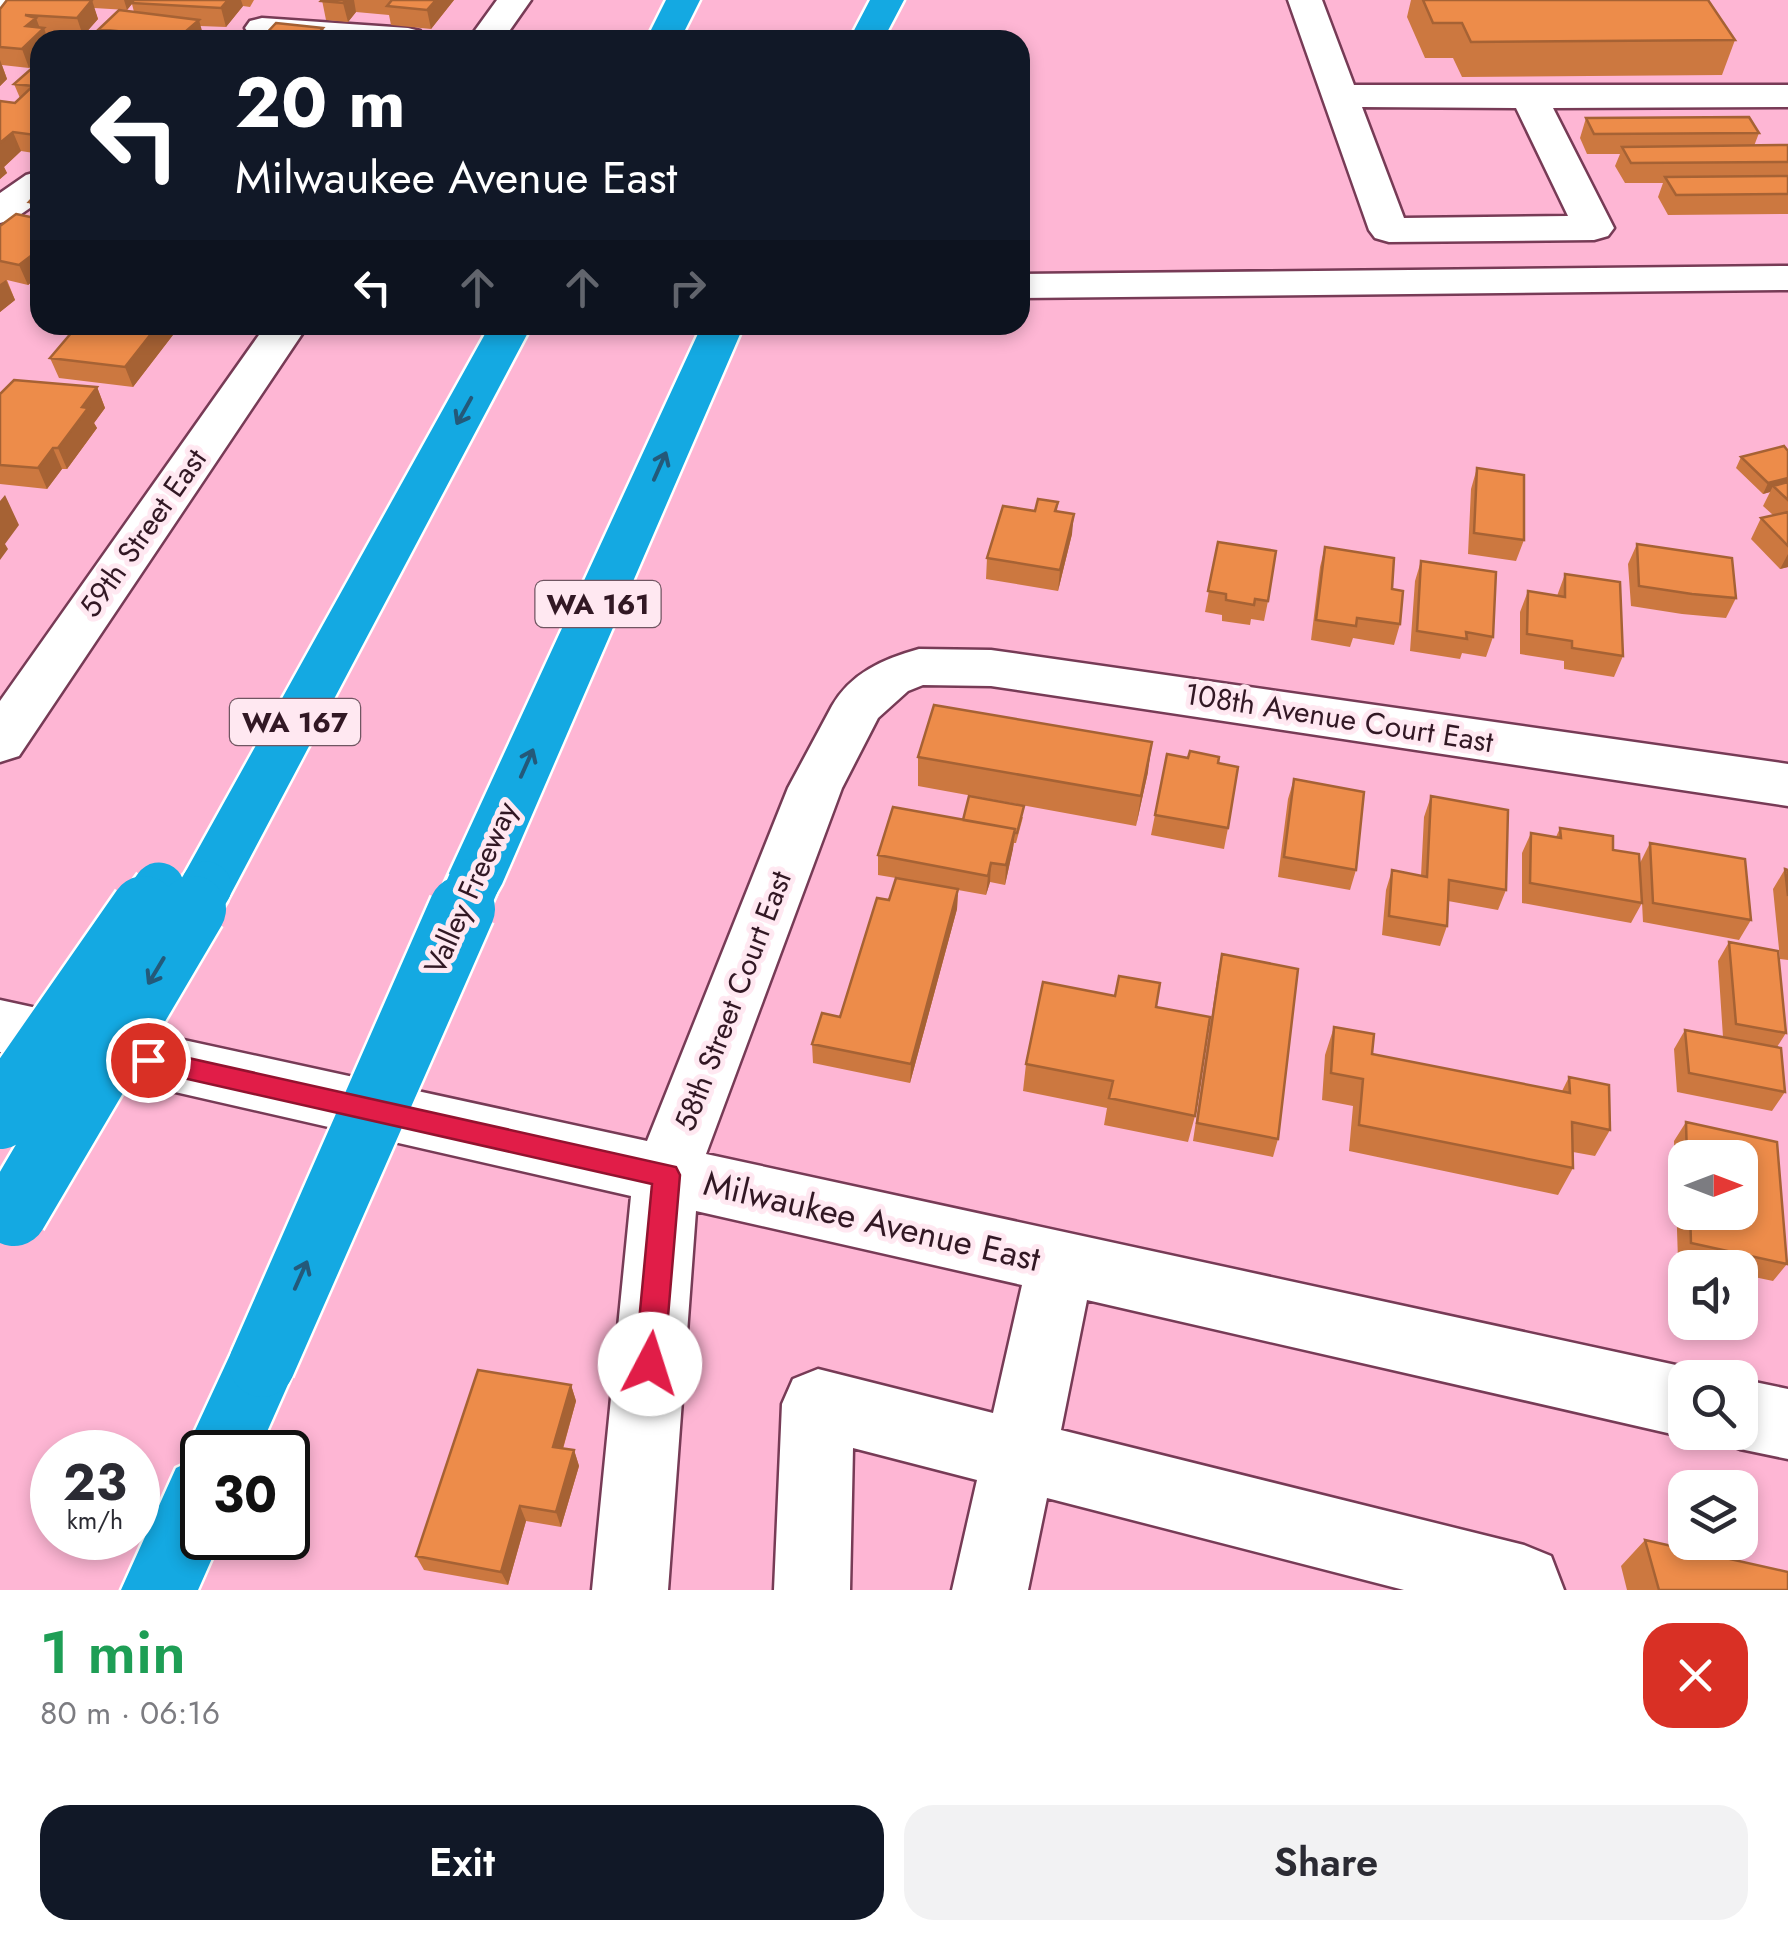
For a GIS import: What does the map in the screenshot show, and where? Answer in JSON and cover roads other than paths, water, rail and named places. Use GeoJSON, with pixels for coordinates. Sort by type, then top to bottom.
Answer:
{"type":"FeatureCollection","features":[{"type":"Feature","properties":{"kind":"highway"},"geometry":{"type":"LineString","coordinates":[[668,30],[683,0]]}},
{"type":"Feature","properties":{"kind":"highway"},"geometry":{"type":"LineString","coordinates":[[871,30],[887,0]]}},
{"type":"Feature","properties":{"kind":"highway"},"geometry":{"type":"LineString","coordinates":[[7,1224],[182,888],[384,556],[506,335]]}},
{"type":"Feature","properties":{"kind":"highway","name":"Valley Freeway"},"geometry":{"type":"LineString","coordinates":[[232,1430],[718,335]]}},
{"type":"Feature","properties":{"kind":"highway"},"geometry":{"type":"LineString","coordinates":[[0,1116],[182,888]]}},
{"type":"Feature","properties":{"kind":"highway"},"geometry":{"type":"LineString","coordinates":[[159,1590],[180,1543]]}},
{"type":"Feature","properties":{"kind":"street"},"geometry":{"type":"LineString","coordinates":[[0,5],[8,0]]}},
{"type":"Feature","properties":{"kind":"street"},"geometry":{"type":"LineString","coordinates":[[259,30],[301,0]]}},
{"type":"Feature","properties":{"kind":"street"},"geometry":{"type":"LineString","coordinates":[[493,30],[514,0]]}},
{"type":"Feature","properties":{"kind":"street"},"geometry":{"type":"LineString","coordinates":[[1305,0],[1389,230],[1594,228],[1529,98]]}},
{"type":"Feature","properties":{"kind":"street"},"geometry":{"type":"LineString","coordinates":[[1337,96],[1788,96]]}},
{"type":"Feature","properties":{"kind":"street"},"geometry":{"type":"LineString","coordinates":[[0,211],[30,190]]}},
{"type":"Feature","properties":{"kind":"street"},"geometry":{"type":"LineString","coordinates":[[1030,286],[1788,278]]}},
{"type":"Feature","properties":{"kind":"street"},"geometry":{"type":"LineString","coordinates":[[1030,318],[1788,312]]}},
{"type":"Feature","properties":{"kind":"street","name":"59th Street East"},"geometry":{"type":"LineString","coordinates":[[0,742],[280,335]]}},
{"type":"Feature","properties":{"kind":"street","name":"108th Avenue Court East"},"geometry":{"type":"LineString","coordinates":[[890,678],[920,667],[991,668],[1788,785]]}},
{"type":"Feature","properties":{"kind":"street","name":"58th Street Court East"},"geometry":{"type":"LineString","coordinates":[[630,1590],[666,1175],[815,788],[858,706],[890,678]]}},
{"type":"Feature","properties":{"kind":"street","name":"Milwaukee Avenue East"},"geometry":{"type":"LineString","coordinates":[[0,1026],[1668,1398]]}},
{"type":"Feature","properties":{"kind":"street"},"geometry":{"type":"LineString","coordinates":[[990,1590],[1061,1263]]}},
{"type":"Feature","properties":{"kind":"street"},"geometry":{"type":"LineString","coordinates":[[812,1590],[818,1404],[1524,1583],[1526,1590]]}},
{"type":"Feature","properties":{"kind":"street"},"geometry":{"type":"LineString","coordinates":[[1758,1418],[1788,1424]]}}]}
